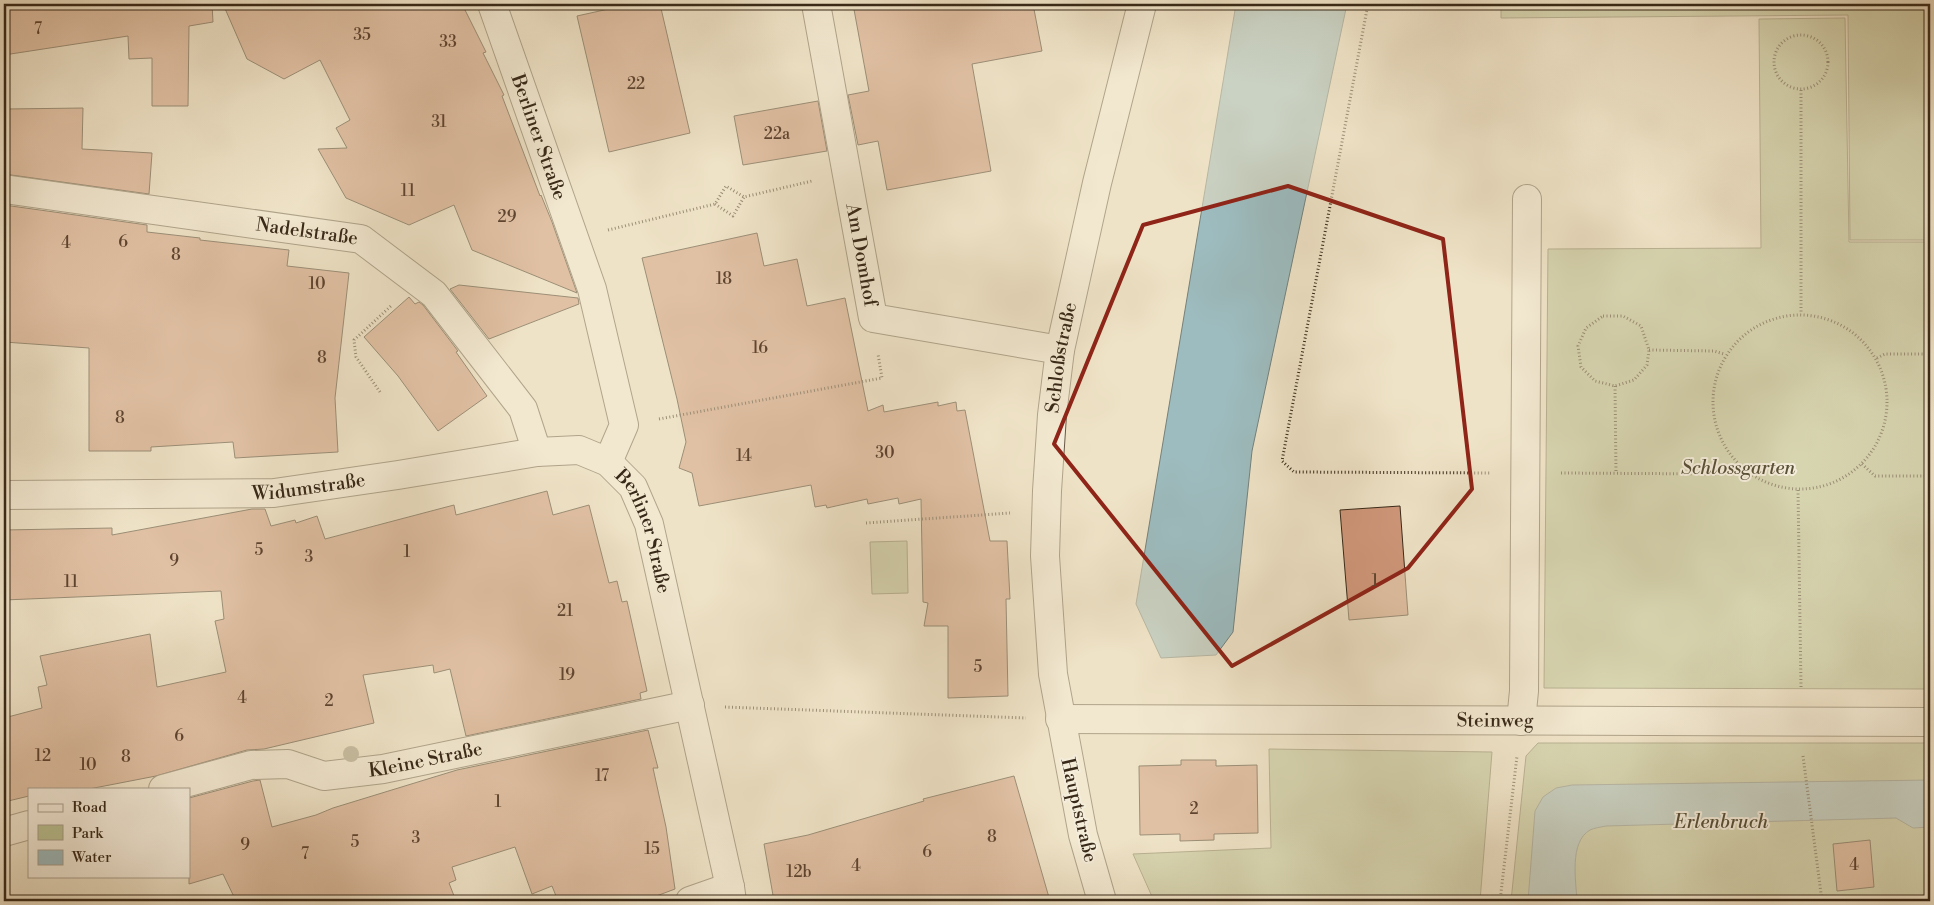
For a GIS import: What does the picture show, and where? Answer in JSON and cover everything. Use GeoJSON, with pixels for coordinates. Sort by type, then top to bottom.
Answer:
{"type":"FeatureCollection","features":[{"type":"Feature","properties":{"kind":"street","name":"Berliner Straße"},"geometry":{"type":"LineString","coordinates":[[492,4],[592,289],[624,425],[608,462],[633,486],[649,524],[731,894]]}},
{"type":"Feature","properties":{"kind":"street","name":"Am Domhof"},"geometry":{"type":"LineString","coordinates":[[816,4],[873,318],[1060,350]]}},
{"type":"Feature","properties":{"kind":"street","name":"Schloßstraße"},"geometry":{"type":"LineString","coordinates":[[1060,719],[1052,674],[1045,556],[1052,415],[1060,350],[1097,183],[1142,4]]}},
{"type":"Feature","properties":{"kind":"street","name":"Nadelstraße"},"geometry":{"type":"LineString","coordinates":[[4,189],[361,239],[418,280],[434,294],[523,409],[537,452]]}},
{"type":"Feature","properties":{"kind":"street"},"geometry":{"type":"LineString","coordinates":[[1521,721],[1524,691],[1527,199]]}},
{"type":"Feature","properties":{"kind":"street","name":"Widumstraße"},"geometry":{"type":"LineString","coordinates":[[4,495],[274,493],[537,452],[579,450],[608,462]]}},
{"type":"Feature","properties":{"kind":"street","name":"Kleine Straße"},"geometry":{"type":"LineString","coordinates":[[166,788],[251,765],[288,764],[324,776],[383,769],[690,705]]}},
{"type":"Feature","properties":{"kind":"street","name":"Steinweg"},"geometry":{"type":"LineString","coordinates":[[1060,719],[1930,722]]}},
{"type":"Feature","properties":{"kind":"street","name":"Hauptstraße"},"geometry":{"type":"LineString","coordinates":[[1060,719],[1083,835],[1102,901]]}},
{"type":"Feature","properties":{"kind":"street"},"geometry":{"type":"LineString","coordinates":[[4,832],[28,825]]}},
{"type":"Feature","properties":{"kind":"street"},"geometry":{"type":"LineString","coordinates":[[690,901],[731,894]]}},
{"type":"Feature","properties":{"kind":"path"},"geometry":{"type":"LineString","coordinates":[[1368,4],[1282,461],[1294,472],[1525,474],[1616,472],[1722,474],[1737,465]]}},
{"type":"Feature","properties":{"kind":"path"},"geometry":{"type":"LineString","coordinates":[[1800,34],[1814,38],[1825,48],[1829,61],[1825,75],[1815,86],[1801,90],[1787,86],[1777,76],[1773,63],[1776,49],[1786,38],[1800,34]]}},
{"type":"Feature","properties":{"kind":"path"},"geometry":{"type":"LineString","coordinates":[[1801,90],[1801,313]]}},
{"type":"Feature","properties":{"kind":"path"},"geometry":{"type":"LineString","coordinates":[[575,238],[715,204],[726,186],[744,197],[846,173]]}},
{"type":"Feature","properties":{"kind":"path"},"geometry":{"type":"LineString","coordinates":[[715,204],[733,216],[744,197]]}},
{"type":"Feature","properties":{"kind":"path"},"geometry":{"type":"LineString","coordinates":[[380,392],[356,356],[354,340],[418,280]]}},
{"type":"Feature","properties":{"kind":"path"},"geometry":{"type":"LineString","coordinates":[[1801,313],[1845,325],[1877,358],[1888,394],[1883,432],[1862,464],[1833,484],[1798,490],[1765,483],[1737,465],[1716,432],[1711,392],[1724,354],[1757,324],[1801,313]]}},
{"type":"Feature","properties":{"kind":"path"},"geometry":{"type":"LineString","coordinates":[[1603,316],[1623,316],[1640,326],[1649,350],[1647,364],[1634,380],[1615,386],[1595,381],[1581,367],[1578,346],[1586,328],[1603,316]]}},
{"type":"Feature","properties":{"kind":"path"},"geometry":{"type":"LineString","coordinates":[[624,425],[882,378],[873,318]]}},
{"type":"Feature","properties":{"kind":"path"},"geometry":{"type":"LineString","coordinates":[[1649,350],[1714,351],[1724,354]]}},
{"type":"Feature","properties":{"kind":"path"},"geometry":{"type":"LineString","coordinates":[[1877,358],[1885,354],[1930,354]]}},
{"type":"Feature","properties":{"kind":"path"},"geometry":{"type":"LineString","coordinates":[[1615,386],[1616,472]]}},
{"type":"Feature","properties":{"kind":"path"},"geometry":{"type":"LineString","coordinates":[[1862,464],[1874,476],[1930,476]]}},
{"type":"Feature","properties":{"kind":"path"},"geometry":{"type":"LineString","coordinates":[[1798,490],[1801,721]]}},
{"type":"Feature","properties":{"kind":"path"},"geometry":{"type":"LineString","coordinates":[[866,523],[1046,510]]}},
{"type":"Feature","properties":{"kind":"path"},"geometry":{"type":"LineString","coordinates":[[690,705],[1060,719]]}},
{"type":"Feature","properties":{"kind":"path"},"geometry":{"type":"LineString","coordinates":[[1500,901],[1521,721]]}},
{"type":"Feature","properties":{"kind":"path"},"geometry":{"type":"LineString","coordinates":[[1804,766],[1822,901]]}},
{"type":"Feature","properties":{"kind":"highlighted area"},"geometry":{"type":"Polygon","coordinates":[[[1288,186],[1443,239],[1472,489],[1408,568],[1232,666],[1054,444],[1143,225],[1288,186]]]}},
{"type":"Feature","properties":{"kind":"green space"},"geometry":{"type":"Polygon","coordinates":[[[1501,4],[1930,4],[1930,240],[1850,240],[1848,15],[1501,18],[1501,4]]]}},
{"type":"Feature","properties":{"kind":"green space","name":"Schlossgarten"},"geometry":{"type":"Polygon","coordinates":[[[1845,18],[1849,242],[1930,242],[1930,689],[1544,688],[1548,249],[1761,248],[1759,19],[1845,18]]]}},
{"type":"Feature","properties":{"kind":"green space"},"geometry":{"type":"Polygon","coordinates":[[[907,541],[908,593],[872,594],[870,542],[907,541]]]}},
{"type":"Feature","properties":{"kind":"green space","name":"Erlenbruch"},"geometry":{"type":"Polygon","coordinates":[[[1538,743],[1930,743],[1930,901],[1511,901],[1526,756],[1538,743]]]}},
{"type":"Feature","properties":{"kind":"green space"},"geometry":{"type":"Polygon","coordinates":[[[1269,749],[1492,752],[1480,901],[1154,901],[1133,854],[1271,848],[1269,749]]]}},
{"type":"Feature","properties":{"kind":"water"},"geometry":{"type":"Polygon","coordinates":[[[1236,4],[1347,4],[1252,451],[1233,632],[1216,655],[1161,658],[1136,604],[1236,4]]]}},
{"type":"Feature","properties":{"kind":"water"},"geometry":{"type":"Polygon","coordinates":[[[1930,780],[1930,827],[1913,828],[1896,818],[1606,826],[1593,829],[1583,836],[1576,852],[1577,901],[1528,901],[1535,811],[1543,797],[1556,788],[1572,785],[1930,780]]]}},
{"type":"Feature","properties":{"kind":"building"},"geometry":{"type":"Polygon","coordinates":[[[4,4],[212,4],[213,22],[189,26],[188,106],[152,106],[152,58],[129,59],[128,36],[4,55],[4,4]]]}},
{"type":"Feature","properties":{"kind":"building"},"geometry":{"type":"Polygon","coordinates":[[[223,4],[462,4],[486,52],[483,53],[504,95],[502,96],[540,196],[552,222],[577,293],[472,250],[454,205],[409,225],[346,198],[318,149],[347,148],[336,128],[350,120],[320,60],[284,79],[247,59],[223,4]]]}},
{"type":"Feature","properties":{"kind":"building"},"geometry":{"type":"Polygon","coordinates":[[[631,4],[660,4],[690,133],[609,152],[577,16],[631,4]]]}},
{"type":"Feature","properties":{"kind":"building"},"geometry":{"type":"Polygon","coordinates":[[[853,4],[1033,4],[1042,51],[972,64],[991,171],[887,190],[878,141],[858,145],[848,95],[869,91],[853,4]]]}},
{"type":"Feature","properties":{"kind":"building"},"geometry":{"type":"Polygon","coordinates":[[[818,101],[827,151],[743,165],[734,116],[818,101]]]}},
{"type":"Feature","properties":{"kind":"building"},"geometry":{"type":"Polygon","coordinates":[[[83,108],[82,149],[152,153],[149,194],[4,174],[4,119],[8,119],[7,109],[83,108]]]}},
{"type":"Feature","properties":{"kind":"building"},"geometry":{"type":"Polygon","coordinates":[[[4,205],[147,225],[147,232],[289,250],[287,266],[349,273],[335,398],[338,452],[235,458],[233,442],[151,447],[151,451],[89,451],[89,348],[4,342],[4,205]]]}},
{"type":"Feature","properties":{"kind":"building"},"geometry":{"type":"Polygon","coordinates":[[[757,233],[764,266],[797,259],[807,306],[845,298],[868,411],[883,405],[884,412],[938,402],[938,406],[956,402],[957,411],[965,410],[990,541],[1007,541],[1010,599],[1006,599],[1008,696],[948,698],[948,626],[924,626],[928,603],[923,602],[921,499],[899,504],[898,498],[868,504],[867,499],[827,508],[826,505],[815,507],[811,485],[699,506],[692,473],[679,468],[686,442],[642,258],[757,233]]]}},
{"type":"Feature","properties":{"kind":"building"},"geometry":{"type":"Polygon","coordinates":[[[459,285],[578,298],[579,304],[489,339],[450,289],[459,285]]]}},
{"type":"Feature","properties":{"kind":"building"},"geometry":{"type":"Polygon","coordinates":[[[409,297],[415,304],[419,302],[423,305],[458,351],[456,352],[487,396],[438,431],[398,376],[364,337],[409,297]]]}},
{"type":"Feature","properties":{"kind":"building"},"geometry":{"type":"Polygon","coordinates":[[[547,491],[553,515],[589,505],[609,583],[617,581],[622,602],[627,601],[647,691],[640,693],[641,699],[466,736],[450,669],[434,673],[433,665],[363,675],[374,723],[264,749],[247,750],[156,776],[94,788],[28,788],[28,796],[4,802],[4,718],[42,708],[38,687],[47,685],[40,656],[150,634],[157,687],[226,672],[215,621],[224,619],[221,591],[4,600],[4,530],[112,528],[112,535],[252,509],[265,509],[271,526],[295,520],[296,523],[317,516],[325,539],[454,505],[456,515],[547,491]]]}},
{"type":"Feature","properties":{"kind":"building"},"geometry":{"type":"Polygon","coordinates":[[[1400,506],[1408,615],[1349,620],[1340,510],[1400,506]]]}},
{"type":"Feature","properties":{"kind":"building"},"geometry":{"type":"Polygon","coordinates":[[[648,730],[658,768],[653,768],[666,827],[675,889],[643,901],[558,901],[552,886],[532,894],[515,847],[452,867],[456,880],[449,883],[456,901],[236,901],[223,874],[189,884],[190,798],[260,780],[272,827],[457,770],[648,730]]]}},
{"type":"Feature","properties":{"kind":"building"},"geometry":{"type":"Polygon","coordinates":[[[1181,760],[1216,760],[1216,766],[1257,765],[1258,833],[1214,834],[1214,840],[1180,841],[1180,834],[1140,835],[1139,766],[1181,765],[1181,760]]]}},
{"type":"Feature","properties":{"kind":"building"},"geometry":{"type":"Polygon","coordinates":[[[1014,776],[1050,901],[774,901],[764,844],[808,835],[924,801],[923,799],[1014,776]]]}},
{"type":"Feature","properties":{"kind":"building"},"geometry":{"type":"Polygon","coordinates":[[[1870,840],[1874,887],[1837,891],[1833,844],[1870,840]]]}}]}
